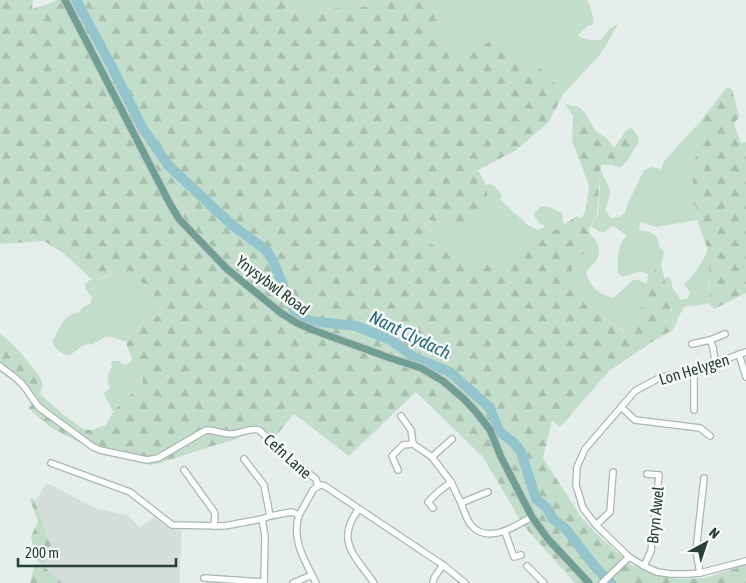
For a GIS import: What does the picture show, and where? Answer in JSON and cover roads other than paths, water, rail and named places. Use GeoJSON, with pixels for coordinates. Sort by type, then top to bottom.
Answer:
{"type":"FeatureCollection","features":[{"type":"Feature","properties":{"kind":"main road","name":"Ynysybwl Road"},"geometry":{"type":"LineString","coordinates":[[65,0],[179,219],[227,269],[281,313],[297,323],[347,343],[421,368],[444,381],[478,413],[490,430],[501,457],[532,517],[548,539],[589,583]]}},
{"type":"Feature","properties":{"kind":"street"},"geometry":{"type":"LineString","coordinates":[[692,344],[710,340],[724,334]]}},
{"type":"Feature","properties":{"kind":"street"},"geometry":{"type":"LineString","coordinates":[[710,340],[715,362]]}},
{"type":"Feature","properties":{"kind":"street","name":"Lon Helygen"},"geometry":{"type":"LineString","coordinates":[[746,352],[694,370],[659,378],[636,391],[585,449],[578,467],[576,485],[583,508],[596,525],[629,557],[657,572],[671,574],[700,573],[746,561]]}},
{"type":"Feature","properties":{"kind":"street"},"geometry":{"type":"LineString","coordinates":[[739,354],[746,377]]}},
{"type":"Feature","properties":{"kind":"street","name":"Cefn Lane"},"geometry":{"type":"LineString","coordinates":[[0,366],[21,383],[40,408],[93,447],[100,450],[153,460],[206,430],[233,434],[254,428],[259,430],[316,480],[318,486],[325,486],[358,510],[443,565],[465,583]]}},
{"type":"Feature","properties":{"kind":"street"},"geometry":{"type":"LineString","coordinates":[[694,370],[694,410]]}},
{"type":"Feature","properties":{"kind":"street"},"geometry":{"type":"LineString","coordinates":[[621,407],[635,420],[700,428],[710,436]]}},
{"type":"Feature","properties":{"kind":"street"},"geometry":{"type":"LineString","coordinates":[[401,416],[411,430],[413,444]]}},
{"type":"Feature","properties":{"kind":"street"},"geometry":{"type":"LineString","coordinates":[[432,457],[451,442]]}},
{"type":"Feature","properties":{"kind":"street"},"geometry":{"type":"LineString","coordinates":[[398,470],[392,456],[403,445],[413,444],[432,457],[451,482],[470,524],[478,531],[489,534],[505,532],[532,517]]}},
{"type":"Feature","properties":{"kind":"street"},"geometry":{"type":"LineString","coordinates":[[244,459],[264,485],[270,516]]}},
{"type":"Feature","properties":{"kind":"street"},"geometry":{"type":"LineString","coordinates":[[51,463],[130,492],[172,525],[234,525],[292,512],[299,515]]}},
{"type":"Feature","properties":{"kind":"street"},"geometry":{"type":"LineString","coordinates":[[184,470],[213,510],[215,514],[214,526]]}},
{"type":"Feature","properties":{"kind":"street"},"geometry":{"type":"LineString","coordinates":[[596,525],[610,512],[613,472]]}},
{"type":"Feature","properties":{"kind":"street","name":"Bryn Awel"},"geometry":{"type":"LineString","coordinates":[[644,566],[651,551],[659,475],[647,474]]}},
{"type":"Feature","properties":{"kind":"street"},"geometry":{"type":"LineString","coordinates":[[700,573],[696,551],[704,478]]}},
{"type":"Feature","properties":{"kind":"street"},"geometry":{"type":"LineString","coordinates":[[434,508],[428,502],[451,482]]}},
{"type":"Feature","properties":{"kind":"street"},"geometry":{"type":"LineString","coordinates":[[316,583],[299,547],[296,524],[313,490],[318,486]]}},
{"type":"Feature","properties":{"kind":"street"},"geometry":{"type":"LineString","coordinates":[[461,503],[486,495]]}},
{"type":"Feature","properties":{"kind":"street"},"geometry":{"type":"LineString","coordinates":[[358,510],[353,516],[347,538],[350,547],[374,583]]}},
{"type":"Feature","properties":{"kind":"street"},"geometry":{"type":"LineString","coordinates":[[204,578],[264,583],[262,519]]}},
{"type":"Feature","properties":{"kind":"street"},"geometry":{"type":"LineString","coordinates":[[505,532],[514,557],[521,555]]}},
{"type":"Feature","properties":{"kind":"street"},"geometry":{"type":"LineString","coordinates":[[602,583],[622,566],[629,557]]}},
{"type":"Feature","properties":{"kind":"street"},"geometry":{"type":"LineString","coordinates":[[433,583],[434,578],[443,565]]}},
{"type":"Feature","properties":{"kind":"street"},"geometry":{"type":"LineString","coordinates":[[527,566],[544,583]]}},
{"type":"Feature","properties":{"kind":"street"},"geometry":{"type":"LineString","coordinates":[[293,583],[312,575]]}},
{"type":"Feature","properties":{"kind":"waterway","name":"Nant Clydach"},"geometry":{"type":"LineString","coordinates":[[76,0],[142,127],[168,165],[232,225],[266,250],[273,261],[297,315],[310,321],[356,326],[391,340],[415,358],[450,372],[490,408],[499,431],[515,444],[521,452],[536,499],[547,508],[553,519],[566,529],[596,568],[611,583]]}}]}
